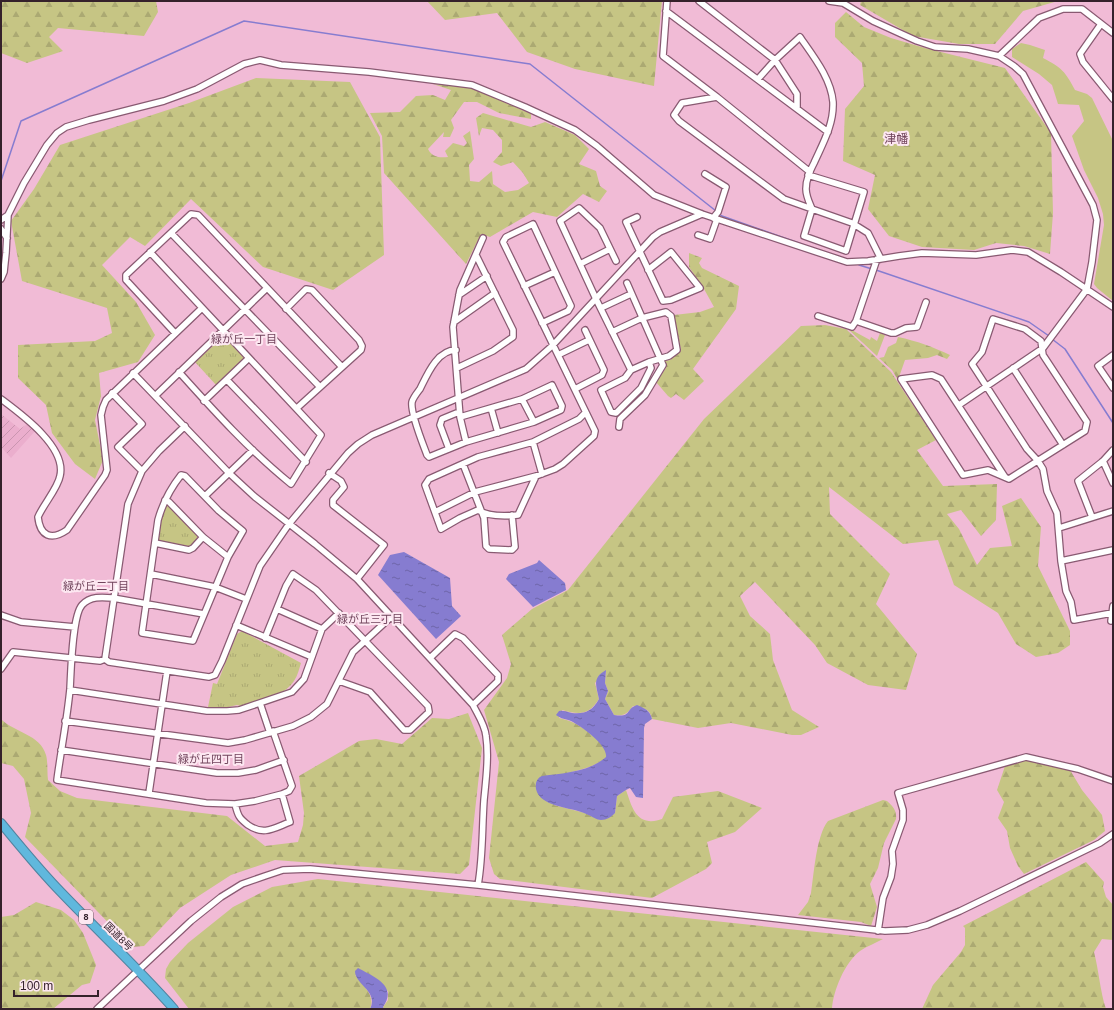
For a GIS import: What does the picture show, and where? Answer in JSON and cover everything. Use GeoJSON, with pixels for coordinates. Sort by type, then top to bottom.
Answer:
{"type":"FeatureCollection","features":[{"type":"Feature","properties":{"kind":"highway","name":"国道8号"},"geometry":{"type":"LineString","coordinates":[[1,823],[26,854],[57,888],[139,970],[174,1009]]}},
{"type":"Feature","properties":{"kind":"street"},"geometry":{"type":"LineString","coordinates":[[667,1],[664,56],[717,97],[809,173],[864,192],[846,251],[804,236],[812,209],[807,197],[806,187],[809,173],[828,132],[833,101],[828,82],[819,64],[800,37],[775,60],[758,79]]}},
{"type":"Feature","properties":{"kind":"street"},"geometry":{"type":"LineString","coordinates":[[700,1],[775,60],[797,94],[797,108]]}},
{"type":"Feature","properties":{"kind":"street"},"geometry":{"type":"LineString","coordinates":[[830,1],[843,3],[873,21],[917,41],[935,47],[968,49],[999,56],[1014,66],[1023,74],[1093,205],[1097,220],[1087,289],[1043,348],[959,405]]}},
{"type":"Feature","properties":{"kind":"street"},"geometry":{"type":"LineString","coordinates":[[999,56],[1039,18],[1062,9],[1082,9],[1113,33]]}},
{"type":"Feature","properties":{"kind":"street"},"geometry":{"type":"LineString","coordinates":[[666,11],[828,132]]}},
{"type":"Feature","properties":{"kind":"street"},"geometry":{"type":"LineString","coordinates":[[1101,24],[1080,54],[1083,62],[1113,99]]}},
{"type":"Feature","properties":{"kind":"street"},"geometry":{"type":"LineString","coordinates":[[1,279],[4,272],[8,215],[24,183],[47,145],[57,134],[66,127],[164,101],[197,89],[244,64],[260,60],[281,65],[369,72],[472,85],[575,130],[597,146],[654,195],[702,214],[716,216],[847,262],[922,253],[976,255],[1012,250],[1028,252],[1113,307]]}},
{"type":"Feature","properties":{"kind":"street"},"geometry":{"type":"LineString","coordinates":[[717,97],[682,103],[674,115],[678,121],[784,199],[854,224],[868,233],[879,259],[874,269],[856,321],[852,327],[818,316]]}},
{"type":"Feature","properties":{"kind":"street"},"geometry":{"type":"LineString","coordinates":[[698,235],[710,239],[726,187],[705,174]]}},
{"type":"Feature","properties":{"kind":"street"},"geometry":{"type":"LineString","coordinates":[[616,261],[600,228],[579,208],[560,221],[631,370]]}},
{"type":"Feature","properties":{"kind":"street"},"geometry":{"type":"LineString","coordinates":[[175,333],[126,280],[126,275],[191,214],[198,215],[342,367]]}},
{"type":"Feature","properties":{"kind":"street"},"geometry":{"type":"LineString","coordinates":[[105,659],[108,662],[167,671],[209,677],[215,675],[260,566],[289,524],[348,452],[372,435],[526,369],[552,346],[653,237],[660,232],[702,214]]}},
{"type":"Feature","properties":{"kind":"street"},"geometry":{"type":"LineString","coordinates":[[1,220],[8,215]]}},
{"type":"Feature","properties":{"kind":"street"},"geometry":{"type":"LineString","coordinates":[[636,216],[626,222],[639,251],[648,270],[663,301],[671,300],[700,288],[671,252],[648,270]]}},
{"type":"Feature","properties":{"kind":"street"},"geometry":{"type":"LineString","coordinates":[[435,512],[475,492],[539,475],[555,469],[563,464],[594,436],[595,431],[558,355],[552,346],[503,242],[506,237],[534,224],[571,306],[568,311],[542,323]]}},
{"type":"Feature","properties":{"kind":"street"},"geometry":{"type":"LineString","coordinates":[[1,229],[7,238]]}},
{"type":"Feature","properties":{"kind":"street"},"geometry":{"type":"LineString","coordinates":[[171,233],[320,387]]}},
{"type":"Feature","properties":{"kind":"street"},"geometry":{"type":"LineString","coordinates":[[466,442],[458,399],[456,350],[453,327],[459,295],[484,238]]}},
{"type":"Feature","properties":{"kind":"street"},"geometry":{"type":"LineString","coordinates":[[580,264],[610,249]]}},
{"type":"Feature","properties":{"kind":"street"},"geometry":{"type":"LineString","coordinates":[[150,252],[321,435],[306,462],[291,484],[252,450],[204,401],[179,372]]}},
{"type":"Feature","properties":{"kind":"street"},"geometry":{"type":"LineString","coordinates":[[457,368],[493,351],[513,337],[513,330],[476,255]]}},
{"type":"Feature","properties":{"kind":"street"},"geometry":{"type":"LineString","coordinates":[[524,286],[555,272]]}},
{"type":"Feature","properties":{"kind":"street"},"geometry":{"type":"LineString","coordinates":[[459,295],[487,276]]}},
{"type":"Feature","properties":{"kind":"street"},"geometry":{"type":"LineString","coordinates":[[619,427],[620,419],[645,395],[663,365],[627,283]]}},
{"type":"Feature","properties":{"kind":"street"},"geometry":{"type":"LineString","coordinates":[[155,396],[267,288]]}},
{"type":"Feature","properties":{"kind":"street"},"geometry":{"type":"LineString","coordinates":[[286,308],[306,289],[312,290],[359,340],[362,346],[361,350],[297,408]]}},
{"type":"Feature","properties":{"kind":"street"},"geometry":{"type":"LineString","coordinates":[[454,322],[495,293]]}},
{"type":"Feature","properties":{"kind":"street"},"geometry":{"type":"LineString","coordinates":[[601,308],[631,294]]}},
{"type":"Feature","properties":{"kind":"street"},"geometry":{"type":"LineString","coordinates":[[856,321],[891,333],[895,333],[906,328],[917,328],[926,302]]}},
{"type":"Feature","properties":{"kind":"street"},"geometry":{"type":"LineString","coordinates":[[1,399],[39,429],[56,454],[61,467],[60,477],[38,517],[42,531],[50,536],[59,536],[67,530],[107,470],[101,414],[106,400],[202,308]]}},
{"type":"Feature","properties":{"kind":"street"},"geometry":{"type":"LineString","coordinates":[[612,332],[642,318],[666,312],[671,316],[677,350],[669,356],[649,362],[631,370],[626,378],[602,390],[611,412],[616,413],[641,388],[651,368],[649,362]]}},
{"type":"Feature","properties":{"kind":"street"},"geometry":{"type":"LineString","coordinates":[[1005,477],[942,379],[932,375],[901,379],[962,474],[988,470],[1005,477],[1010,479],[1038,461],[1085,431],[1087,422],[1043,355],[1041,341],[1025,329],[993,318],[982,352],[972,364],[1027,449],[1038,461],[1043,469],[1047,491],[1056,512],[1066,591],[1071,602],[1074,620],[1112,613]]}},
{"type":"Feature","properties":{"kind":"street"},"geometry":{"type":"LineString","coordinates":[[575,389],[602,375],[604,370],[585,330]]}},
{"type":"Feature","properties":{"kind":"street"},"geometry":{"type":"LineString","coordinates":[[558,355],[589,340]]}},
{"type":"Feature","properties":{"kind":"street"},"geometry":{"type":"LineString","coordinates":[[449,449],[440,425],[442,419],[491,408],[522,399],[552,385],[562,406],[561,410],[534,422],[466,442],[449,449],[429,457],[414,418],[412,402],[434,364],[443,354],[451,350],[456,350]]}},
{"type":"Feature","properties":{"kind":"street"},"geometry":{"type":"LineString","coordinates":[[1113,355],[1098,366],[1113,388]]}},
{"type":"Feature","properties":{"kind":"street"},"geometry":{"type":"LineString","coordinates":[[204,401],[249,358]]}},
{"type":"Feature","properties":{"kind":"street"},"geometry":{"type":"LineString","coordinates":[[1013,368],[1063,445]]}},
{"type":"Feature","properties":{"kind":"street"},"geometry":{"type":"LineString","coordinates":[[133,373],[229,473],[255,497],[357,579],[473,705],[483,723],[486,736],[487,760],[482,832],[482,862],[478,886]]}},
{"type":"Feature","properties":{"kind":"street"},"geometry":{"type":"LineString","coordinates":[[227,380],[306,462]]}},
{"type":"Feature","properties":{"kind":"street"},"geometry":{"type":"LineString","coordinates":[[112,393],[142,424],[118,446],[142,471]]}},
{"type":"Feature","properties":{"kind":"street"},"geometry":{"type":"LineString","coordinates":[[522,399],[534,422]]}},
{"type":"Feature","properties":{"kind":"street"},"geometry":{"type":"LineString","coordinates":[[491,408],[498,433]]}},
{"type":"Feature","properties":{"kind":"street"},"geometry":{"type":"LineString","coordinates":[[533,442],[539,475],[518,514],[489,514],[478,510],[441,529],[424,485],[429,479],[478,457],[533,442],[579,420],[585,413]]}},
{"type":"Feature","properties":{"kind":"street"},"geometry":{"type":"LineString","coordinates":[[105,659],[128,504],[142,471],[159,451],[185,426]]}},
{"type":"Feature","properties":{"kind":"street"},"geometry":{"type":"LineString","coordinates":[[204,496],[252,450]]}},
{"type":"Feature","properties":{"kind":"street"},"geometry":{"type":"LineString","coordinates":[[1092,517],[1078,480],[1103,461],[1113,450]]}},
{"type":"Feature","properties":{"kind":"street"},"geometry":{"type":"LineString","coordinates":[[1103,461],[1113,483]]}},
{"type":"Feature","properties":{"kind":"street"},"geometry":{"type":"LineString","coordinates":[[463,464],[484,518],[486,546],[489,549],[512,550],[515,547],[512,515]]}},
{"type":"Feature","properties":{"kind":"street"},"geometry":{"type":"LineString","coordinates":[[329,474],[341,481],[344,488],[333,500],[333,505],[384,545],[357,579]]}},
{"type":"Feature","properties":{"kind":"street"},"geometry":{"type":"LineString","coordinates":[[181,475],[185,476],[204,496],[243,531],[228,557],[193,641],[142,633],[158,520],[162,504],[181,475]]}},
{"type":"Feature","properties":{"kind":"street"},"geometry":{"type":"LineString","coordinates":[[165,500],[169,502],[203,537],[228,557]]}},
{"type":"Feature","properties":{"kind":"street"},"geometry":{"type":"LineString","coordinates":[[1059,528],[1113,511]]}},
{"type":"Feature","properties":{"kind":"street"},"geometry":{"type":"LineString","coordinates":[[155,543],[189,550],[193,548],[203,537]]}},
{"type":"Feature","properties":{"kind":"street"},"geometry":{"type":"LineString","coordinates":[[1061,560],[1113,550]]}},
{"type":"Feature","properties":{"kind":"street"},"geometry":{"type":"LineString","coordinates":[[151,574],[215,587],[246,599]]}},
{"type":"Feature","properties":{"kind":"street"},"geometry":{"type":"LineString","coordinates":[[265,638],[286,586],[293,574],[316,590],[339,613],[428,706],[429,712],[410,730],[404,730],[370,692],[339,681]]}},
{"type":"Feature","properties":{"kind":"street"},"geometry":{"type":"LineString","coordinates":[[204,614],[113,598],[99,597],[91,599],[81,606],[75,627],[70,690],[57,780],[206,803],[235,804],[255,801],[282,794],[289,791],[292,786],[284,760],[260,703]]}},
{"type":"Feature","properties":{"kind":"street"},"geometry":{"type":"LineString","coordinates":[[1111,621],[1113,606]]}},
{"type":"Feature","properties":{"kind":"street"},"geometry":{"type":"LineString","coordinates":[[276,609],[322,629]]}},
{"type":"Feature","properties":{"kind":"street"},"geometry":{"type":"LineString","coordinates":[[70,690],[207,711],[239,710],[292,692],[300,685],[304,679],[322,629],[339,613]]}},
{"type":"Feature","properties":{"kind":"street"},"geometry":{"type":"LineString","coordinates":[[1,615],[21,622],[75,627]]}},
{"type":"Feature","properties":{"kind":"street"},"geometry":{"type":"LineString","coordinates":[[65,721],[228,743],[245,740],[293,726],[311,717],[327,704],[353,652],[391,617]]}},
{"type":"Feature","properties":{"kind":"street"},"geometry":{"type":"LineString","coordinates":[[236,625],[312,657]]}},
{"type":"Feature","properties":{"kind":"street"},"geometry":{"type":"LineString","coordinates":[[430,658],[455,634],[463,638],[498,675],[498,681],[473,705]]}},
{"type":"Feature","properties":{"kind":"street"},"geometry":{"type":"LineString","coordinates":[[1,669],[13,652],[100,661],[105,659]]}},
{"type":"Feature","properties":{"kind":"street"},"geometry":{"type":"LineString","coordinates":[[149,794],[159,734],[167,671]]}},
{"type":"Feature","properties":{"kind":"street"},"geometry":{"type":"LineString","coordinates":[[61,750],[217,773],[238,773],[256,770],[284,760]]}},
{"type":"Feature","properties":{"kind":"street"},"geometry":{"type":"LineString","coordinates":[[878,931],[883,898],[892,876],[894,846],[903,820],[898,793],[1026,757],[1078,770],[1113,781]]}},
{"type":"Feature","properties":{"kind":"street"},"geometry":{"type":"LineString","coordinates":[[235,804],[239,818],[256,830],[266,830],[290,822],[282,794]]}},
{"type":"Feature","properties":{"kind":"street"},"geometry":{"type":"LineString","coordinates":[[97,1009],[191,921],[221,897],[242,884],[283,870],[310,869],[478,886],[878,931],[908,930],[960,911],[1106,839],[1113,834]]}},
{"type":"Feature","properties":{"kind":"shaded area"},"geometry":{"type":"Polygon","coordinates":[[[1,414],[20,429],[29,423],[36,430],[11,458],[1,447],[1,414]]]}},
{"type":"Feature","properties":{"kind":"green space"},"geometry":{"type":"Polygon","coordinates":[[[1,1],[156,1],[158,12],[144,36],[58,28],[49,37],[63,51],[27,63],[1,53],[1,1]]]}},
{"type":"Feature","properties":{"kind":"green space"},"geometry":{"type":"Polygon","coordinates":[[[427,1],[662,1],[654,86],[575,69],[527,52],[497,13],[445,20],[427,1]]]}},
{"type":"Feature","properties":{"kind":"green space"},"geometry":{"type":"Polygon","coordinates":[[[861,1],[1058,1],[1023,11],[995,44],[959,44],[913,36],[860,5],[861,1]]]}},
{"type":"Feature","properties":{"kind":"green space"},"geometry":{"type":"Polygon","coordinates":[[[846,12],[864,27],[891,38],[1005,68],[1051,133],[1053,213],[1050,254],[1024,246],[996,243],[974,250],[922,247],[889,236],[868,209],[875,175],[843,161],[845,109],[864,86],[862,63],[835,37],[835,23],[846,12]]]}},
{"type":"Feature","properties":{"kind":"green space"},"geometry":{"type":"Polygon","coordinates":[[[1021,43],[1045,50],[1043,58],[1062,71],[1075,90],[1087,94],[1092,98],[1113,141],[1113,301],[1094,284],[1104,225],[1103,214],[1098,198],[1084,170],[1072,136],[1084,121],[1079,105],[1058,104],[1052,85],[1039,74],[1012,57],[1012,49],[1021,43]]]}},
{"type":"Feature","properties":{"kind":"green space"},"geometry":{"type":"Polygon","coordinates":[[[256,78],[350,82],[380,137],[384,255],[333,290],[263,267],[191,199],[145,246],[130,237],[102,265],[136,302],[155,335],[138,362],[99,373],[101,396],[95,420],[103,460],[95,479],[75,464],[52,433],[46,405],[18,378],[18,345],[95,341],[112,333],[107,308],[22,281],[11,221],[34,189],[60,145],[189,103],[256,78]]]}},
{"type":"Feature","properties":{"kind":"green space"},"geometry":{"type":"Polygon","coordinates":[[[433,84],[472,88],[531,114],[531,119],[499,113],[477,102],[464,102],[451,120],[454,128],[450,137],[443,137],[444,132],[428,149],[436,156],[448,157],[445,151],[453,143],[464,146],[467,143],[463,136],[470,131],[474,159],[469,165],[470,181],[479,182],[492,171],[493,184],[505,192],[518,190],[529,183],[523,173],[513,162],[501,166],[493,162],[502,152],[502,140],[493,130],[482,128],[479,136],[476,118],[483,113],[531,127],[545,122],[575,135],[589,149],[579,164],[596,171],[600,186],[607,191],[599,202],[583,194],[557,217],[533,212],[490,237],[481,234],[466,264],[384,173],[382,136],[370,113],[400,112],[416,96],[433,95],[445,100],[451,90],[433,84]]]}},
{"type":"Feature","properties":{"kind":"green space"},"geometry":{"type":"Polygon","coordinates":[[[689,253],[702,258],[699,263],[702,268],[739,286],[736,309],[693,369],[704,381],[684,400],[676,394],[671,398],[656,382],[666,368],[665,361],[670,360],[681,350],[674,315],[700,312],[714,307],[689,267],[689,253]]]}},
{"type":"Feature","properties":{"kind":"green space"},"geometry":{"type":"Polygon","coordinates":[[[825,325],[846,329],[891,372],[936,440],[917,450],[943,486],[997,484],[996,520],[981,536],[961,510],[947,514],[959,529],[977,565],[990,548],[1012,546],[1002,506],[1021,498],[1041,527],[1038,566],[1070,631],[1070,645],[1058,653],[1036,657],[1016,644],[998,613],[954,585],[938,540],[903,544],[829,487],[830,514],[890,574],[876,604],[917,654],[906,690],[868,685],[827,663],[815,645],[755,582],[740,596],[750,616],[770,634],[773,660],[792,710],[819,727],[801,735],[792,735],[731,723],[698,728],[652,719],[651,715],[647,711],[633,706],[625,714],[614,715],[605,699],[608,691],[605,683],[606,671],[595,683],[599,699],[592,708],[588,711],[579,713],[562,710],[559,718],[577,724],[594,736],[604,747],[607,757],[593,765],[568,773],[554,805],[585,813],[600,820],[615,813],[617,796],[626,790],[636,814],[644,820],[652,821],[662,819],[673,797],[718,791],[762,808],[735,832],[707,842],[712,863],[706,869],[652,898],[500,879],[494,874],[489,858],[499,762],[484,710],[507,678],[511,664],[502,635],[532,609],[568,590],[704,419],[801,326],[825,325]]]}},
{"type":"Feature","properties":{"kind":"green space"},"geometry":{"type":"Polygon","coordinates":[[[848,329],[870,340],[871,337],[877,341],[880,333],[885,335],[877,356],[848,329]]]}},
{"type":"Feature","properties":{"kind":"green space"},"geometry":{"type":"Polygon","coordinates":[[[223,337],[225,337],[245,357],[244,360],[217,386],[195,362],[223,337]]]}},
{"type":"Feature","properties":{"kind":"green space"},"geometry":{"type":"Polygon","coordinates":[[[898,337],[925,344],[950,355],[947,359],[937,355],[928,358],[905,360],[898,380],[892,370],[879,358],[884,357],[888,347],[896,343],[898,337]]]}},
{"type":"Feature","properties":{"kind":"green space"},"geometry":{"type":"Polygon","coordinates":[[[168,504],[197,535],[197,538],[192,546],[160,542],[158,540],[161,518],[165,505],[168,504]]]}},
{"type":"Feature","properties":{"kind":"green space"},"geometry":{"type":"Polygon","coordinates":[[[242,631],[301,663],[294,681],[284,691],[270,698],[241,706],[237,705],[224,708],[208,707],[213,683],[217,684],[237,634],[242,631]]]}},
{"type":"Feature","properties":{"kind":"green space"},"geometry":{"type":"Polygon","coordinates":[[[468,713],[482,748],[469,865],[460,874],[275,860],[231,875],[180,908],[144,946],[132,947],[25,837],[31,813],[24,779],[13,766],[1,763],[1,719],[13,728],[33,738],[43,748],[47,761],[48,780],[60,791],[77,798],[227,816],[265,846],[298,842],[303,825],[304,813],[299,776],[359,741],[376,739],[402,744],[432,718],[449,719],[468,713]]]}},
{"type":"Feature","properties":{"kind":"green space"},"geometry":{"type":"Polygon","coordinates":[[[1027,759],[1070,770],[1082,790],[1102,815],[1105,831],[1094,840],[1024,874],[1018,866],[1010,848],[1007,831],[998,818],[1004,802],[997,790],[1005,766],[1027,759]]]}},
{"type":"Feature","properties":{"kind":"green space"},"geometry":{"type":"Polygon","coordinates":[[[883,800],[887,801],[893,807],[896,814],[896,819],[884,843],[878,868],[870,884],[877,907],[871,926],[861,922],[798,915],[808,902],[811,893],[818,845],[828,821],[883,800]]]}},
{"type":"Feature","properties":{"kind":"green space"},"geometry":{"type":"Polygon","coordinates":[[[1086,862],[1104,882],[1103,887],[1106,897],[1113,905],[1113,940],[1102,939],[1094,952],[1106,1009],[922,1009],[933,985],[961,952],[965,945],[965,928],[963,926],[1086,862]]]}},
{"type":"Feature","properties":{"kind":"green space"},"geometry":{"type":"Polygon","coordinates":[[[318,879],[883,939],[860,951],[849,962],[837,986],[832,1009],[384,1009],[383,1007],[388,1000],[388,991],[355,975],[370,995],[370,1009],[189,1009],[165,978],[166,969],[170,962],[188,943],[233,907],[272,887],[318,879]]]}},
{"type":"Feature","properties":{"kind":"green space"},"geometry":{"type":"Polygon","coordinates":[[[36,902],[61,910],[74,920],[83,933],[96,965],[90,983],[82,985],[53,1009],[1,1009],[1,917],[14,915],[36,902]]]}},
{"type":"Feature","properties":{"kind":"water"},"geometry":{"type":"Polygon","coordinates":[[[404,552],[450,578],[452,606],[461,616],[436,639],[378,575],[390,555],[404,552]]]}},
{"type":"Feature","properties":{"kind":"water"},"geometry":{"type":"Polygon","coordinates":[[[539,560],[565,583],[566,590],[533,607],[506,579],[509,574],[537,563],[539,560]]]}},
{"type":"Feature","properties":{"kind":"water"},"geometry":{"type":"Polygon","coordinates":[[[606,670],[605,683],[608,691],[605,699],[614,715],[624,715],[637,705],[648,711],[652,719],[645,724],[644,728],[643,798],[636,797],[630,788],[626,790],[617,796],[615,813],[609,818],[601,820],[578,811],[556,806],[543,800],[536,789],[536,785],[538,779],[542,776],[584,769],[606,757],[603,747],[593,736],[575,723],[556,715],[559,711],[581,713],[591,709],[599,699],[596,686],[597,679],[606,670]]]}},
{"type":"Feature","properties":{"kind":"water"},"geometry":{"type":"Polygon","coordinates":[[[358,968],[377,978],[386,987],[388,993],[383,1007],[384,1009],[370,1009],[372,1003],[371,997],[356,976],[355,971],[358,968]]]}},
{"type":"Feature","properties":{"kind":"waterway"},"geometry":{"type":"LineString","coordinates":[[1,181],[21,121],[244,21],[530,64],[716,211]]}},
{"type":"Feature","properties":{"kind":"waterway"},"geometry":{"type":"LineString","coordinates":[[719,214],[830,254]]}},
{"type":"Feature","properties":{"kind":"waterway"},"geometry":{"type":"LineString","coordinates":[[859,265],[872,269]]}},
{"type":"Feature","properties":{"kind":"waterway"},"geometry":{"type":"LineString","coordinates":[[876,270],[1029,322],[1049,336]]}},
{"type":"Feature","properties":{"kind":"waterway"},"geometry":{"type":"LineString","coordinates":[[1052,339],[1065,349],[1113,423]]}},
{"type":"Feature","properties":{"kind":"district","name":"津幡"},"geometry":{"type":"Point","coordinates":[896,139]}},
{"type":"Feature","properties":{"kind":"district","name":"緑が丘一丁目"},"geometry":{"type":"Point","coordinates":[244,339]}},
{"type":"Feature","properties":{"kind":"district","name":"緑が丘二丁目"},"geometry":{"type":"Point","coordinates":[96,586]}},
{"type":"Feature","properties":{"kind":"district","name":"緑が丘三丁目"},"geometry":{"type":"Point","coordinates":[370,619]}},
{"type":"Feature","properties":{"kind":"district","name":"緑が丘四丁目"},"geometry":{"type":"Point","coordinates":[211,759]}}]}
